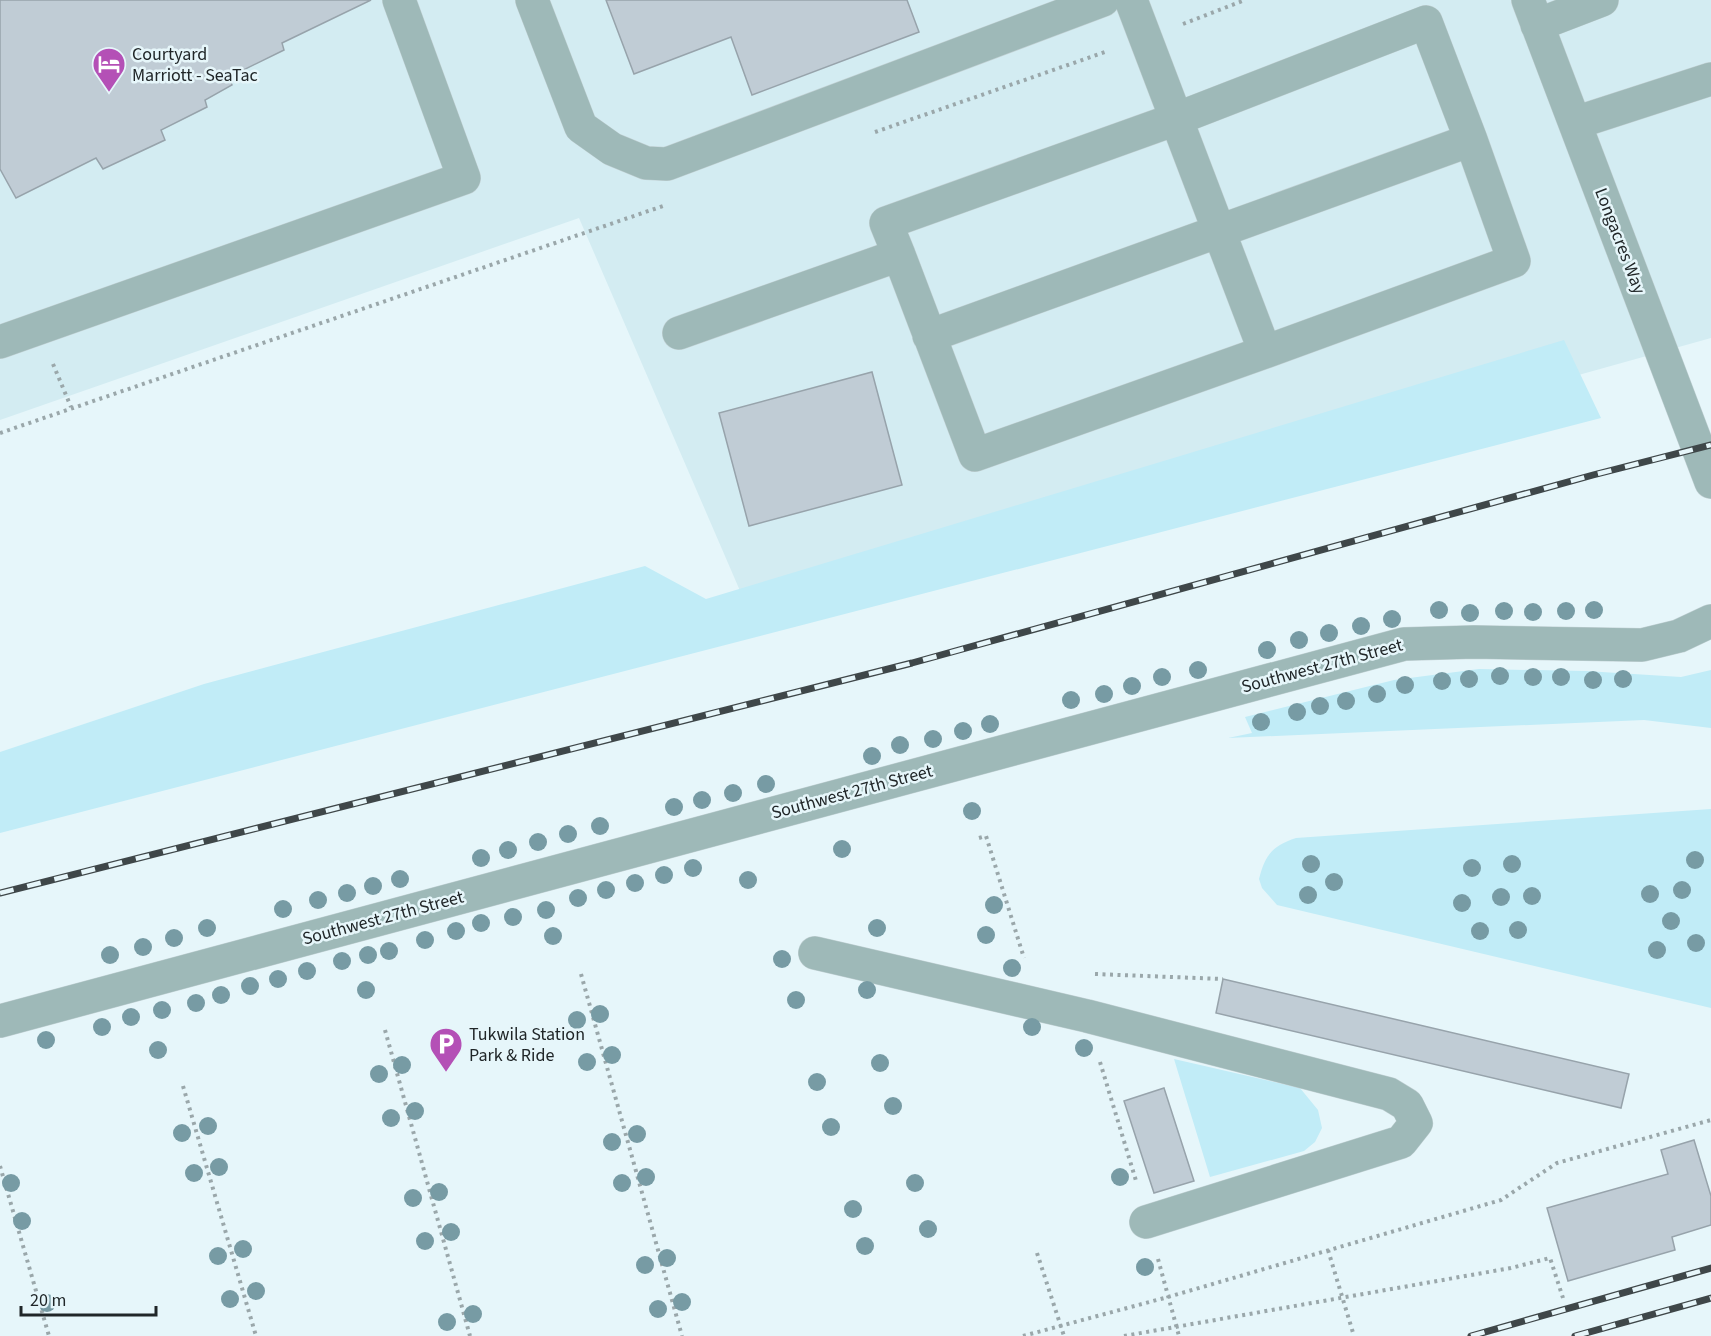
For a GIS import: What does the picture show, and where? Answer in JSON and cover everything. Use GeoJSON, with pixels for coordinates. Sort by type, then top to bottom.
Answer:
{"type":"FeatureCollection","features":[{"type":"Feature","properties":{"kind":"street"},"geometry":{"type":"LineString","coordinates":[[0,342],[464,178],[399,0]]}},
{"type":"Feature","properties":{"kind":"street"},"geometry":{"type":"LineString","coordinates":[[532,0],[581,127],[612,148],[629,156],[646,163],[667,164],[1103,0]]}},
{"type":"Feature","properties":{"kind":"street"},"geometry":{"type":"LineString","coordinates":[[1131,0],[1265,352]]}},
{"type":"Feature","properties":{"kind":"street"},"geometry":{"type":"LineString","coordinates":[[1532,13],[1602,0]]}},
{"type":"Feature","properties":{"kind":"street","name":"Longacres Way"},"geometry":{"type":"LineString","coordinates":[[1532,13],[1711,482]]}},
{"type":"Feature","properties":{"kind":"street"},"geometry":{"type":"LineString","coordinates":[[1426,22],[1514,261],[975,455],[886,223],[1176,119],[1426,22]]}},
{"type":"Feature","properties":{"kind":"street"},"geometry":{"type":"LineString","coordinates":[[1575,123],[1711,79]]}},
{"type":"Feature","properties":{"kind":"street"},"geometry":{"type":"LineString","coordinates":[[930,336],[1471,140]]}},
{"type":"Feature","properties":{"kind":"street"},"geometry":{"type":"LineString","coordinates":[[679,333],[899,255]]}},
{"type":"Feature","properties":{"kind":"street","name":"Southwest 27th Street"},"geometry":{"type":"LineString","coordinates":[[0,1021],[1404,644],[1474,642],[1642,645],[1679,636],[1711,621]]}},
{"type":"Feature","properties":{"kind":"street"},"geometry":{"type":"LineString","coordinates":[[815,953],[1087,1016],[1389,1094],[1407,1105],[1416,1123],[1401,1142],[1143,1207]]}},
{"type":"Feature","properties":{"kind":"path"},"geometry":{"type":"LineString","coordinates":[[866,135],[1145,38],[1245,0]]}},
{"type":"Feature","properties":{"kind":"path"},"geometry":{"type":"LineString","coordinates":[[0,433],[664,205]]}},
{"type":"Feature","properties":{"kind":"path"},"geometry":{"type":"LineString","coordinates":[[52,361],[71,407]]}},
{"type":"Feature","properties":{"kind":"path"},"geometry":{"type":"LineString","coordinates":[[979,838],[986,836],[1023,958],[1034,961]]}},
{"type":"Feature","properties":{"kind":"path"},"geometry":{"type":"LineString","coordinates":[[581,974],[682,1336]]}},
{"type":"Feature","properties":{"kind":"path"},"geometry":{"type":"LineString","coordinates":[[1088,974],[1223,979]]}},
{"type":"Feature","properties":{"kind":"path"},"geometry":{"type":"LineString","coordinates":[[385,1030],[470,1336]]}},
{"type":"Feature","properties":{"kind":"path"},"geometry":{"type":"LineString","coordinates":[[1099,1058],[1143,1207]]}},
{"type":"Feature","properties":{"kind":"path"},"geometry":{"type":"LineString","coordinates":[[183,1086],[256,1336]]}},
{"type":"Feature","properties":{"kind":"path"},"geometry":{"type":"LineString","coordinates":[[1023,1336],[1168,1297],[1501,1200],[1557,1163],[1711,1120]]}},
{"type":"Feature","properties":{"kind":"path"},"geometry":{"type":"LineString","coordinates":[[0,1166],[49,1336]]}},
{"type":"Feature","properties":{"kind":"path"},"geometry":{"type":"LineString","coordinates":[[1328,1250],[1354,1336]]}},
{"type":"Feature","properties":{"kind":"path"},"geometry":{"type":"LineString","coordinates":[[1156,1252],[1179,1336]]}},
{"type":"Feature","properties":{"kind":"path"},"geometry":{"type":"LineString","coordinates":[[1037,1253],[1064,1336]]}},
{"type":"Feature","properties":{"kind":"path"},"geometry":{"type":"LineString","coordinates":[[1124,1336],[1511,1268],[1550,1258],[1563,1298]]}},
{"type":"Feature","properties":{"kind":"shaded area"},"geometry":{"type":"Polygon","coordinates":[[[0,0],[1711,0],[1711,338],[747,607],[579,218],[0,420],[0,0]]]}},
{"type":"Feature","properties":{"kind":"shaded area"},"geometry":{"type":"Polygon","coordinates":[[[1564,340],[1601,418],[0,833],[0,752],[204,684],[645,566],[706,599],[1564,340]]]}},
{"type":"Feature","properties":{"kind":"shaded area"},"geometry":{"type":"Polygon","coordinates":[[[1479,669],[1586,671],[1681,677],[1711,670],[1711,728],[1644,720],[1228,738],[1252,733],[1245,717],[1394,680],[1479,669]]]}},
{"type":"Feature","properties":{"kind":"shaded area"},"geometry":{"type":"Polygon","coordinates":[[[1711,809],[1711,1008],[1277,905],[1262,888],[1259,879],[1271,852],[1281,844],[1296,838],[1711,809]]]}},
{"type":"Feature","properties":{"kind":"shaded area"},"geometry":{"type":"Polygon","coordinates":[[[1174,1059],[1300,1088],[1318,1110],[1322,1128],[1315,1142],[1304,1151],[1210,1177],[1174,1059]]]}},
{"type":"Feature","properties":{"kind":"building","name":"Courtyard Marriott - SeaTac"},"geometry":{"type":"Polygon","coordinates":[[[0,0],[371,0],[282,43],[284,50],[229,77],[232,85],[205,100],[207,107],[161,130],[165,140],[103,169],[96,158],[16,198],[0,169],[0,0]]]}},
{"type":"Feature","properties":{"kind":"building"},"geometry":{"type":"Polygon","coordinates":[[[606,0],[907,0],[919,32],[752,95],[731,37],[634,74],[606,0]]]}},
{"type":"Feature","properties":{"kind":"building"},"geometry":{"type":"Polygon","coordinates":[[[872,372],[902,485],[749,526],[719,413],[872,372]]]}},
{"type":"Feature","properties":{"kind":"building"},"geometry":{"type":"Polygon","coordinates":[[[1223,979],[1629,1074],[1621,1108],[1216,1013],[1223,979]]]}},
{"type":"Feature","properties":{"kind":"building"},"geometry":{"type":"Polygon","coordinates":[[[1164,1088],[1194,1181],[1154,1193],[1124,1101],[1164,1088]]]}},
{"type":"Feature","properties":{"kind":"building"},"geometry":{"type":"Polygon","coordinates":[[[1694,1140],[1711,1196],[1711,1225],[1672,1237],[1675,1250],[1568,1281],[1547,1208],[1668,1174],[1661,1150],[1694,1140]]]}},
{"type":"Feature","properties":{"kind":"railway"},"geometry":{"type":"LineString","coordinates":[[0,893],[912,663],[1593,475],[1711,445]]}},
{"type":"Feature","properties":{"kind":"railway"},"geometry":{"type":"LineString","coordinates":[[1471,1336],[1711,1268]]}},
{"type":"Feature","properties":{"kind":"railway"},"geometry":{"type":"LineString","coordinates":[[1575,1336],[1711,1298]]}},
{"type":"Feature","properties":{"kind":"place","name":"Courtyard Marriott - SeaTac"},"geometry":{"type":"Point","coordinates":[109,93]}},
{"type":"Feature","properties":{"kind":"place","name":"Tukwila Station Park & Ride"},"geometry":{"type":"Point","coordinates":[446,1073]}}]}
